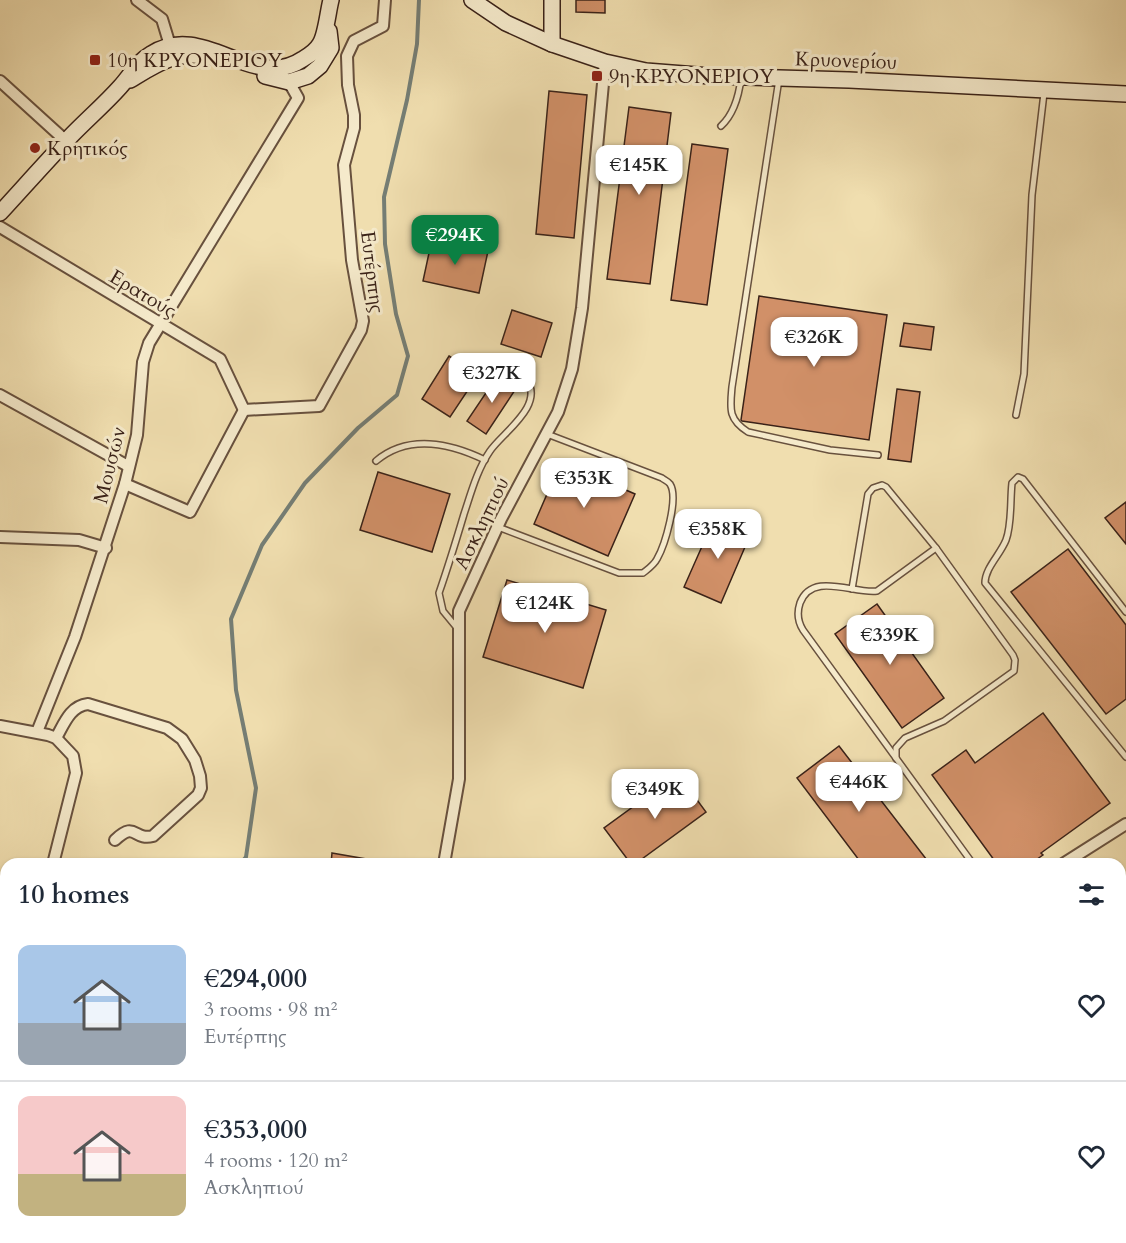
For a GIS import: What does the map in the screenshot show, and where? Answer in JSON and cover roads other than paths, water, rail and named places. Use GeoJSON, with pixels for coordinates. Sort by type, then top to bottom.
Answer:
{"type":"FeatureCollection","features":[{"type":"Feature","properties":{"kind":"main road"},"geometry":{"type":"LineString","coordinates":[[171,51],[190,44],[258,67],[281,70],[312,54],[322,43],[331,0]]}},
{"type":"Feature","properties":{"kind":"main road","name":"Κρυονερίου"},"geometry":{"type":"LineString","coordinates":[[472,0],[506,23],[552,44],[605,62],[646,71],[1126,94]]}},
{"type":"Feature","properties":{"kind":"main road"},"geometry":{"type":"LineString","coordinates":[[552,0],[552,44]]}},
{"type":"Feature","properties":{"kind":"main road"},"geometry":{"type":"LineString","coordinates":[[0,213],[66,141],[121,86],[135,66],[152,53],[171,51],[195,54],[289,82],[308,76],[320,66],[331,48],[327,16]]}},
{"type":"Feature","properties":{"kind":"street"},"geometry":{"type":"LineString","coordinates":[[137,0],[162,19],[171,51]]}},
{"type":"Feature","properties":{"kind":"street","name":"Ευτέρπης"},"geometry":{"type":"LineString","coordinates":[[243,410],[319,406],[361,330],[363,321],[352,260],[345,165],[354,128],[348,85],[347,56],[354,41],[383,26],[385,0]]}},
{"type":"Feature","properties":{"kind":"street","name":"Ασκληπιού"},"geometry":{"type":"LineString","coordinates":[[445,858],[459,779],[459,611],[498,526],[558,412],[572,369],[582,308],[605,62]]}},
{"type":"Feature","properties":{"kind":"street"},"geometry":{"type":"LineString","coordinates":[[0,81],[66,141]]}},
{"type":"Feature","properties":{"kind":"street","name":"Μουσών"},"geometry":{"type":"LineString","coordinates":[[37,732],[75,637],[106,548],[125,484],[137,435],[143,362],[149,343],[298,98],[289,82]]}},
{"type":"Feature","properties":{"kind":"street","name":"Ερατούς"},"geometry":{"type":"LineString","coordinates":[[0,227],[220,359],[243,410]]}},
{"type":"Feature","properties":{"kind":"street"},"geometry":{"type":"LineString","coordinates":[[0,395],[128,466]]}},
{"type":"Feature","properties":{"kind":"street"},"geometry":{"type":"LineString","coordinates":[[125,484],[190,512],[243,410]]}},
{"type":"Feature","properties":{"kind":"street"},"geometry":{"type":"LineString","coordinates":[[0,537],[79,540],[106,548]]}},
{"type":"Feature","properties":{"kind":"street"},"geometry":{"type":"LineString","coordinates":[[56,738],[72,711],[88,704],[167,728],[182,739],[192,752],[200,776],[201,788],[196,797],[153,836],[145,837],[128,830],[115,840]]}},
{"type":"Feature","properties":{"kind":"street"},"geometry":{"type":"LineString","coordinates":[[0,726],[37,732],[56,738],[73,756],[76,773],[55,858]]}},
{"type":"Feature","properties":{"kind":"street"},"geometry":{"type":"LineString","coordinates":[[1072,858],[1126,824]]}},
{"type":"Feature","properties":{"kind":"lane"},"geometry":{"type":"LineString","coordinates":[[721,126],[728,119],[737,100],[741,77]]}},
{"type":"Feature","properties":{"kind":"lane"},"geometry":{"type":"LineString","coordinates":[[780,78],[732,387],[732,417],[737,425],[748,432],[830,450],[878,455]]}},
{"type":"Feature","properties":{"kind":"lane"},"geometry":{"type":"LineString","coordinates":[[1016,415],[1024,374],[1032,195],[1044,91]]}},
{"type":"Feature","properties":{"kind":"lane"},"geometry":{"type":"LineString","coordinates":[[458,629],[443,611],[439,593],[472,492],[485,460],[491,449],[527,408],[531,392],[530,384],[526,379]]}},
{"type":"Feature","properties":{"kind":"lane"},"geometry":{"type":"LineString","coordinates":[[498,526],[619,573],[643,573],[657,560],[673,507],[673,492],[669,484],[662,478],[546,434]]}},
{"type":"Feature","properties":{"kind":"lane"},"geometry":{"type":"LineString","coordinates":[[376,461],[388,451],[408,444],[448,447],[468,452],[485,460]]}},
{"type":"Feature","properties":{"kind":"lane"},"geometry":{"type":"LineString","coordinates":[[1126,612],[1023,479],[1015,478],[1012,483],[1008,533],[1000,552],[986,574],[985,583],[1126,757]]}},
{"type":"Feature","properties":{"kind":"lane"},"geometry":{"type":"LineString","coordinates":[[852,589],[867,494],[877,485],[886,487],[936,548],[1013,655],[1016,668],[1014,671],[944,721],[905,738],[896,748],[896,758]]}},
{"type":"Feature","properties":{"kind":"lane"},"geometry":{"type":"LineString","coordinates":[[936,548],[877,591],[825,586],[809,591],[803,597],[798,612],[800,626],[969,858]]}},
{"type":"Feature","properties":{"kind":"waterway"},"geometry":{"type":"LineString","coordinates":[[245,858],[256,788],[236,690],[231,619],[262,545],[305,483],[358,428],[397,395],[408,356],[396,314],[385,244],[384,197],[407,100],[417,44],[419,0]]}},
{"type":"Feature","properties":{"kind":"place","name":"10η ΚΡΥΟΝΕΡΙΟΥ"},"geometry":{"type":"Point","coordinates":[95,60]}},
{"type":"Feature","properties":{"kind":"place","name":"9η ΚΡΥΟΝΕΡΙΟΥ"},"geometry":{"type":"Point","coordinates":[597,76]}},
{"type":"Feature","properties":{"kind":"place","name":"Κρητικός"},"geometry":{"type":"Point","coordinates":[35,148]}}]}
